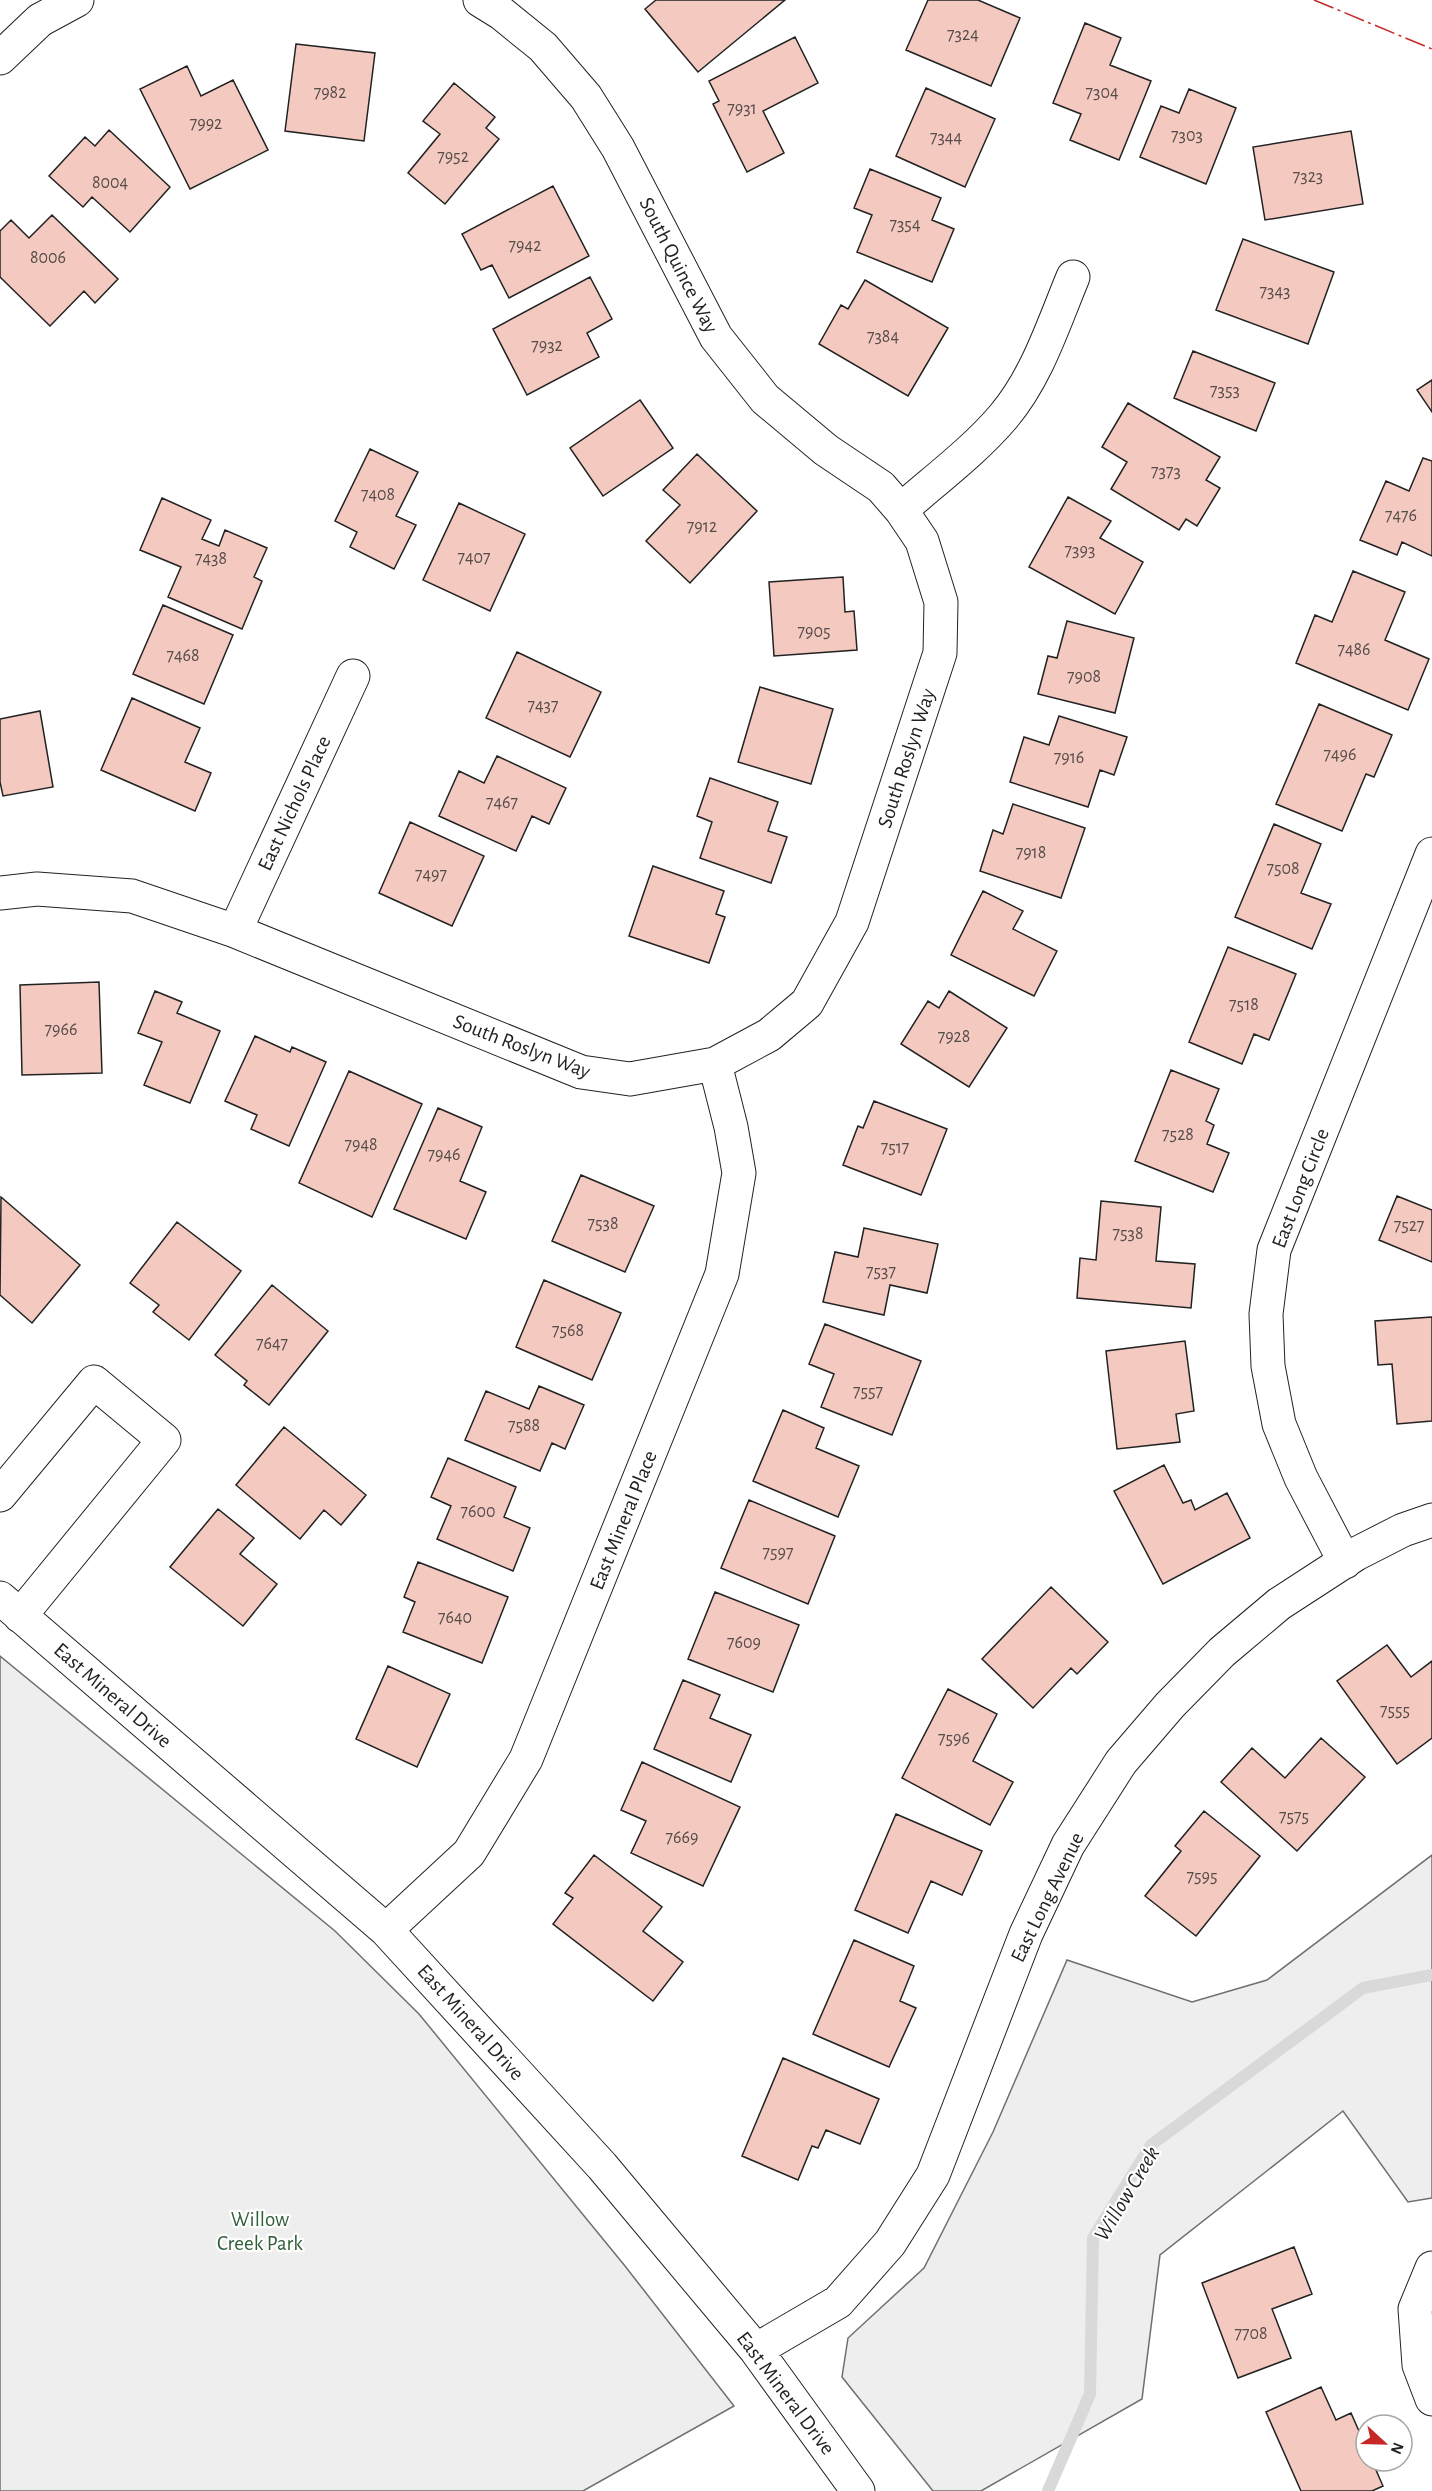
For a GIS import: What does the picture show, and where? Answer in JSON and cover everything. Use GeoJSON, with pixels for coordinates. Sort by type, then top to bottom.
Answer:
{"type":"FeatureCollection","features":[{"type":"Feature","properties":{"kind":"street"},"geometry":{"type":"LineString","coordinates":[[0,58],[40,20],[77,0]]}},
{"type":"Feature","properties":{"kind":"street","name":"South Quince Way"},"geometry":{"type":"LineString","coordinates":[[480,0],[543,47],[586,97],[618,148],[716,338],[765,399],[826,450],[881,487],[901,510]]}},
{"type":"Feature","properties":{"kind":"street"},"geometry":{"type":"LineString","coordinates":[[901,510],[968,452],[1003,417],[1040,358],[1073,277]]}},
{"type":"Feature","properties":{"kind":"street","name":"South Roslyn Way"},"geometry":{"type":"LineString","coordinates":[[0,893],[36,889],[132,897],[235,931],[581,1072],[630,1079],[715,1064],[769,1035],[807,1003],[852,922],[940,653],[941,602],[922,541],[901,510]]}},
{"type":"Feature","properties":{"kind":"street","name":"East Nichols Place"},"geometry":{"type":"LineString","coordinates":[[235,931],[353,676]]}},
{"type":"Feature","properties":{"kind":"street","name":"East Long Circle"},"geometry":{"type":"LineString","coordinates":[[1345,1562],[1301,1478],[1279,1424],[1268,1366],[1266,1314],[1275,1250],[1432,854]]}},
{"type":"Feature","properties":{"kind":"street","name":"East Mineral Place"},"geometry":{"type":"LineString","coordinates":[[387,1930],[469,1853],[526,1759],[722,1274],[739,1173],[731,1126],[715,1064]]}},
{"type":"Feature","properties":{"kind":"street","name":"East Mineral Drive"},"geometry":{"type":"LineString","coordinates":[[0,1495],[94,1382],[164,1440],[10,1607],[387,1930],[602,2166],[756,2350],[858,2491]]}},
{"type":"Feature","properties":{"kind":"street","name":"East Long Avenue"},"geometry":{"type":"LineString","coordinates":[[756,2350],[838,2302],[896,2234],[933,2175],[1030,1924],[1068,1845],[1121,1762],[1170,1705],[1222,1652],[1279,1604],[1345,1562],[1403,1530],[1432,1520]]}},
{"type":"Feature","properties":{"kind":"street"},"geometry":{"type":"LineString","coordinates":[[1432,2268],[1415,2309],[1419,2365],[1432,2398]]}},
{"type":"Feature","properties":{"kind":"green space","name":"Willow Creek Park"},"geometry":{"type":"Polygon","coordinates":[[[0,1656],[335,1931],[419,2014],[625,2266],[734,2406],[583,2491],[0,2491],[0,1656]]]}},
{"type":"Feature","properties":{"kind":"green space"},"geometry":{"type":"Polygon","coordinates":[[[1432,1855],[1432,2198],[1408,2202],[1343,2111],[1160,2255],[1142,2399],[981,2491],[933,2491],[842,2377],[848,2338],[924,2268],[993,2132],[1067,1960],[1192,2002],[1267,1980],[1432,1855]]]}},
{"type":"Feature","properties":{"kind":"building"},"geometry":{"type":"Polygon","coordinates":[[[656,0],[785,0],[698,72],[645,9],[656,0]]]}},
{"type":"Feature","properties":{"kind":"building"},"geometry":{"type":"Polygon","coordinates":[[[928,0],[978,0],[1020,18],[991,86],[906,50],[928,0]]]}},
{"type":"Feature","properties":{"kind":"building"},"geometry":{"type":"Polygon","coordinates":[[[1085,23],[1121,38],[1110,65],[1151,81],[1119,160],[1070,140],[1081,114],[1053,103],[1085,23]]]}},
{"type":"Feature","properties":{"kind":"building"},"geometry":{"type":"Polygon","coordinates":[[[795,37],[818,83],[763,111],[784,153],[747,172],[713,104],[719,101],[709,81],[795,37]]]}},
{"type":"Feature","properties":{"kind":"building"},"geometry":{"type":"Polygon","coordinates":[[[296,44],[375,53],[364,141],[285,131],[296,44]]]}},
{"type":"Feature","properties":{"kind":"building"},"geometry":{"type":"Polygon","coordinates":[[[187,66],[201,96],[233,80],[268,150],[190,189],[140,89],[187,66]]]}},
{"type":"Feature","properties":{"kind":"building"},"geometry":{"type":"Polygon","coordinates":[[[454,83],[495,117],[486,128],[499,139],[445,204],[408,173],[440,134],[423,121],[454,83]]]}},
{"type":"Feature","properties":{"kind":"building"},"geometry":{"type":"Polygon","coordinates":[[[926,88],[995,119],[965,187],[896,156],[926,88]]]}},
{"type":"Feature","properties":{"kind":"building"},"geometry":{"type":"Polygon","coordinates":[[[1189,89],[1236,108],[1206,184],[1140,157],[1161,106],[1179,113],[1189,89]]]}},
{"type":"Feature","properties":{"kind":"building"},"geometry":{"type":"Polygon","coordinates":[[[109,130],[170,187],[130,232],[92,197],[83,207],[49,176],[85,137],[95,146],[109,130]]]}},
{"type":"Feature","properties":{"kind":"building"},"geometry":{"type":"Polygon","coordinates":[[[1351,131],[1363,204],[1265,220],[1253,147],[1351,131]]]}},
{"type":"Feature","properties":{"kind":"building"},"geometry":{"type":"Polygon","coordinates":[[[870,169],[941,198],[932,220],[954,229],[932,282],[857,252],[872,215],[854,208],[870,169]]]}},
{"type":"Feature","properties":{"kind":"building"},"geometry":{"type":"Polygon","coordinates":[[[553,186],[589,256],[509,298],[492,265],[481,270],[462,234],[553,186]]]}},
{"type":"Feature","properties":{"kind":"building"},"geometry":{"type":"Polygon","coordinates":[[[52,215],[118,279],[95,303],[84,291],[50,326],[0,277],[0,231],[11,220],[29,238],[52,215]]]}},
{"type":"Feature","properties":{"kind":"building"},"geometry":{"type":"Polygon","coordinates":[[[1243,239],[1334,272],[1308,344],[1216,310],[1243,239]]]}},
{"type":"Feature","properties":{"kind":"building"},"geometry":{"type":"Polygon","coordinates":[[[590,277],[612,319],[587,333],[599,357],[527,395],[493,329],[590,277]]]}},
{"type":"Feature","properties":{"kind":"building"},"geometry":{"type":"Polygon","coordinates":[[[865,280],[948,328],[908,396],[819,344],[841,305],[848,309],[865,280]]]}},
{"type":"Feature","properties":{"kind":"building"},"geometry":{"type":"Polygon","coordinates":[[[1193,351],[1275,383],[1256,431],[1174,398],[1193,351]]]}},
{"type":"Feature","properties":{"kind":"building"},"geometry":{"type":"Polygon","coordinates":[[[1432,380],[1432,412],[1417,390],[1432,380]]]}},
{"type":"Feature","properties":{"kind":"building"},"geometry":{"type":"Polygon","coordinates":[[[640,400],[673,448],[603,496],[570,448],[640,400]]]}},
{"type":"Feature","properties":{"kind":"building"},"geometry":{"type":"Polygon","coordinates":[[[1128,403],[1220,457],[1206,480],[1220,488],[1197,526],[1186,519],[1179,530],[1111,489],[1127,462],[1102,447],[1128,403]]]}},
{"type":"Feature","properties":{"kind":"building"},"geometry":{"type":"Polygon","coordinates":[[[370,449],[418,472],[396,516],[416,525],[394,569],[350,547],[357,532],[335,521],[370,449]]]}},
{"type":"Feature","properties":{"kind":"building"},"geometry":{"type":"Polygon","coordinates":[[[697,454],[757,511],[690,583],[646,541],[680,505],[663,490],[697,454]]]}},
{"type":"Feature","properties":{"kind":"building"},"geometry":{"type":"Polygon","coordinates":[[[1423,458],[1432,461],[1432,556],[1402,542],[1397,555],[1360,540],[1386,481],[1409,491],[1423,458]]]}},
{"type":"Feature","properties":{"kind":"building"},"geometry":{"type":"Polygon","coordinates":[[[1068,497],[1111,521],[1100,538],[1143,562],[1115,614],[1029,567],[1068,497]]]}},
{"type":"Feature","properties":{"kind":"building"},"geometry":{"type":"Polygon","coordinates":[[[162,498],[211,520],[202,539],[219,546],[225,530],[267,548],[254,577],[262,581],[242,629],[168,597],[181,567],[140,550],[162,498]]]}},
{"type":"Feature","properties":{"kind":"building"},"geometry":{"type":"Polygon","coordinates":[[[459,503],[525,534],[490,611],[423,580],[459,503]]]}},
{"type":"Feature","properties":{"kind":"building"},"geometry":{"type":"Polygon","coordinates":[[[1353,571],[1405,592],[1385,640],[1429,659],[1408,710],[1296,663],[1315,615],[1332,622],[1353,571]]]}},
{"type":"Feature","properties":{"kind":"building"},"geometry":{"type":"Polygon","coordinates":[[[843,577],[845,612],[854,611],[857,650],[774,656],[769,582],[843,577]]]}},
{"type":"Feature","properties":{"kind":"building"},"geometry":{"type":"Polygon","coordinates":[[[163,605],[233,635],[204,704],[133,674],[163,605]]]}},
{"type":"Feature","properties":{"kind":"building"},"geometry":{"type":"Polygon","coordinates":[[[1067,621],[1134,638],[1115,713],[1038,694],[1048,656],[1057,658],[1067,621]]]}},
{"type":"Feature","properties":{"kind":"building"},"geometry":{"type":"Polygon","coordinates":[[[517,652],[601,692],[570,757],[486,718],[517,652]]]}},
{"type":"Feature","properties":{"kind":"building"},"geometry":{"type":"Polygon","coordinates":[[[760,687],[833,709],[811,784],[738,762],[760,687]]]}},
{"type":"Feature","properties":{"kind":"building"},"geometry":{"type":"Polygon","coordinates":[[[132,698],[200,728],[185,762],[211,773],[195,811],[101,770],[132,698]]]}},
{"type":"Feature","properties":{"kind":"building"},"geometry":{"type":"Polygon","coordinates":[[[1319,704],[1392,735],[1374,777],[1366,774],[1342,831],[1276,804],[1319,704]]]}},
{"type":"Feature","properties":{"kind":"building"},"geometry":{"type":"Polygon","coordinates":[[[40,711],[53,787],[3,796],[0,782],[0,719],[40,711]]]}},
{"type":"Feature","properties":{"kind":"building"},"geometry":{"type":"Polygon","coordinates":[[[1059,716],[1127,737],[1114,775],[1100,770],[1088,807],[1010,782],[1024,737],[1049,745],[1059,716]]]}},
{"type":"Feature","properties":{"kind":"building"},"geometry":{"type":"Polygon","coordinates":[[[497,756],[566,788],[549,824],[532,816],[516,851],[439,816],[459,771],[484,783],[497,756]]]}},
{"type":"Feature","properties":{"kind":"building"},"geometry":{"type":"Polygon","coordinates":[[[710,778],[778,802],[768,831],[787,837],[771,883],[700,858],[712,822],[697,816],[710,778]]]}},
{"type":"Feature","properties":{"kind":"building"},"geometry":{"type":"Polygon","coordinates":[[[1013,804],[1085,828],[1061,898],[980,871],[993,830],[1003,834],[1013,804]]]}},
{"type":"Feature","properties":{"kind":"building"},"geometry":{"type":"Polygon","coordinates":[[[410,822],[484,856],[452,926],[379,893],[410,822]]]}},
{"type":"Feature","properties":{"kind":"building"},"geometry":{"type":"Polygon","coordinates":[[[1274,824],[1321,844],[1301,893],[1331,904],[1312,949],[1235,917],[1274,824]]]}},
{"type":"Feature","properties":{"kind":"building"},"geometry":{"type":"Polygon","coordinates":[[[653,866],[724,891],[716,914],[725,917],[709,963],[629,936],[653,866]]]}},
{"type":"Feature","properties":{"kind":"building"},"geometry":{"type":"Polygon","coordinates":[[[983,891],[1023,911],[1013,929],[1057,951],[1034,996],[951,955],[983,891]]]}},
{"type":"Feature","properties":{"kind":"building"},"geometry":{"type":"Polygon","coordinates":[[[1228,947],[1296,974],[1269,1040],[1254,1034],[1242,1064],[1189,1042],[1228,947]]]}},
{"type":"Feature","properties":{"kind":"building"},"geometry":{"type":"Polygon","coordinates":[[[99,982],[102,1073],[22,1075],[20,985],[99,982]]]}},
{"type":"Feature","properties":{"kind":"building"},"geometry":{"type":"Polygon","coordinates":[[[155,991],[182,1002],[177,1013],[220,1031],[190,1103],[144,1085],[162,1042],[138,1033],[155,991]]]}},
{"type":"Feature","properties":{"kind":"building"},"geometry":{"type":"Polygon","coordinates":[[[949,991],[1007,1028],[969,1087],[901,1044],[928,1001],[939,1008],[949,991]]]}},
{"type":"Feature","properties":{"kind":"building"},"geometry":{"type":"Polygon","coordinates":[[[255,1036],[290,1052],[292,1047],[326,1062],[289,1146],[251,1129],[257,1115],[225,1101],[255,1036]]]}},
{"type":"Feature","properties":{"kind":"building"},"geometry":{"type":"Polygon","coordinates":[[[1171,1070],[1219,1089],[1206,1121],[1214,1125],[1207,1144],[1229,1153],[1213,1192],[1135,1161],[1171,1070]]]}},
{"type":"Feature","properties":{"kind":"building"},"geometry":{"type":"Polygon","coordinates":[[[349,1071],[422,1104],[372,1217],[299,1183],[349,1071]]]}},
{"type":"Feature","properties":{"kind":"building"},"geometry":{"type":"Polygon","coordinates":[[[874,1101],[947,1129],[921,1195],[843,1165],[858,1126],[863,1128],[874,1101]]]}},
{"type":"Feature","properties":{"kind":"building"},"geometry":{"type":"Polygon","coordinates":[[[438,1108],[482,1127],[460,1181],[486,1192],[466,1239],[394,1209],[438,1108]]]}},
{"type":"Feature","properties":{"kind":"building"},"geometry":{"type":"Polygon","coordinates":[[[581,1175],[654,1206],[625,1272],[552,1241],[581,1175]]]}},
{"type":"Feature","properties":{"kind":"building"},"geometry":{"type":"Polygon","coordinates":[[[1397,1196],[1432,1210],[1432,1262],[1379,1240],[1397,1196]]]}},
{"type":"Feature","properties":{"kind":"building"},"geometry":{"type":"Polygon","coordinates":[[[1,1197],[80,1265],[32,1323],[0,1295],[1,1197]]]}},
{"type":"Feature","properties":{"kind":"building"},"geometry":{"type":"Polygon","coordinates":[[[1101,1201],[1161,1207],[1156,1261],[1195,1264],[1191,1308],[1077,1298],[1080,1258],[1096,1260],[1101,1201]]]}},
{"type":"Feature","properties":{"kind":"building"},"geometry":{"type":"Polygon","coordinates":[[[177,1222],[241,1271],[189,1340],[153,1312],[159,1305],[130,1283],[177,1222]]]}},
{"type":"Feature","properties":{"kind":"building"},"geometry":{"type":"Polygon","coordinates":[[[864,1228],[938,1244],[927,1293],[890,1285],[884,1315],[823,1302],[835,1252],[858,1257],[864,1228]]]}},
{"type":"Feature","properties":{"kind":"building"},"geometry":{"type":"Polygon","coordinates":[[[544,1280],[621,1313],[592,1380],[516,1347],[544,1280]]]}},
{"type":"Feature","properties":{"kind":"building"},"geometry":{"type":"Polygon","coordinates":[[[272,1285],[328,1331],[269,1405],[244,1385],[247,1381],[215,1355],[272,1285]]]}},
{"type":"Feature","properties":{"kind":"building"},"geometry":{"type":"Polygon","coordinates":[[[1432,1317],[1432,1421],[1397,1424],[1392,1364],[1378,1365],[1375,1321],[1432,1317]]]}},
{"type":"Feature","properties":{"kind":"building"},"geometry":{"type":"Polygon","coordinates":[[[825,1324],[921,1361],[892,1435],[821,1407],[834,1374],[809,1364],[825,1324]]]}},
{"type":"Feature","properties":{"kind":"building"},"geometry":{"type":"Polygon","coordinates":[[[1185,1341],[1194,1411],[1176,1414],[1180,1442],[1117,1449],[1106,1351],[1185,1341]]]}},
{"type":"Feature","properties":{"kind":"building"},"geometry":{"type":"Polygon","coordinates":[[[539,1386],[584,1405],[565,1449],[552,1443],[540,1471],[465,1440],[486,1391],[529,1409],[539,1386]]]}},
{"type":"Feature","properties":{"kind":"building"},"geometry":{"type":"Polygon","coordinates":[[[783,1410],[824,1428],[816,1448],[859,1466],[838,1517],[753,1481],[783,1410]]]}},
{"type":"Feature","properties":{"kind":"building"},"geometry":{"type":"Polygon","coordinates":[[[284,1427],[366,1495],[341,1525],[324,1510],[300,1539],[236,1485],[284,1427]]]}},
{"type":"Feature","properties":{"kind":"building"},"geometry":{"type":"Polygon","coordinates":[[[448,1458],[516,1487],[504,1517],[530,1528],[513,1571],[437,1539],[451,1506],[431,1497],[448,1458]]]}},
{"type":"Feature","properties":{"kind":"building"},"geometry":{"type":"Polygon","coordinates":[[[1164,1465],[1183,1503],[1191,1500],[1195,1510],[1227,1493],[1250,1538],[1163,1584],[1114,1491],[1164,1465]]]}},
{"type":"Feature","properties":{"kind":"building"},"geometry":{"type":"Polygon","coordinates":[[[749,1500],[835,1536],[808,1604],[721,1568],[749,1500]]]}},
{"type":"Feature","properties":{"kind":"building"},"geometry":{"type":"Polygon","coordinates":[[[218,1509],[254,1538],[240,1554],[277,1584],[243,1626],[170,1567],[218,1509]]]}},
{"type":"Feature","properties":{"kind":"building"},"geometry":{"type":"Polygon","coordinates":[[[418,1562],[508,1597],[482,1663],[403,1632],[415,1602],[404,1597],[418,1562]]]}},
{"type":"Feature","properties":{"kind":"building"},"geometry":{"type":"Polygon","coordinates":[[[1051,1587],[1108,1642],[1077,1674],[1071,1668],[1033,1708],[982,1659],[1051,1587]]]}},
{"type":"Feature","properties":{"kind":"building"},"geometry":{"type":"Polygon","coordinates":[[[715,1592],[799,1625],[773,1692],[688,1659],[715,1592]]]}},
{"type":"Feature","properties":{"kind":"building"},"geometry":{"type":"Polygon","coordinates":[[[1387,1645],[1411,1677],[1432,1661],[1432,1738],[1397,1764],[1337,1681],[1387,1645]]]}},
{"type":"Feature","properties":{"kind":"building"},"geometry":{"type":"Polygon","coordinates":[[[388,1666],[450,1694],[417,1767],[356,1739],[388,1666]]]}},
{"type":"Feature","properties":{"kind":"building"},"geometry":{"type":"Polygon","coordinates":[[[683,1680],[720,1695],[710,1718],[751,1735],[731,1782],[654,1749],[683,1680]]]}},
{"type":"Feature","properties":{"kind":"building"},"geometry":{"type":"Polygon","coordinates":[[[948,1689],[997,1714],[973,1761],[1013,1782],[990,1825],[902,1778],[948,1689]]]}},
{"type":"Feature","properties":{"kind":"building"},"geometry":{"type":"Polygon","coordinates":[[[1321,1738],[1365,1777],[1297,1851],[1221,1782],[1252,1748],[1285,1778],[1321,1738]]]}},
{"type":"Feature","properties":{"kind":"building"},"geometry":{"type":"Polygon","coordinates":[[[642,1762],[740,1807],[703,1886],[631,1853],[646,1821],[621,1810],[642,1762]]]}},
{"type":"Feature","properties":{"kind":"building"},"geometry":{"type":"Polygon","coordinates":[[[1204,1811],[1260,1856],[1196,1936],[1145,1896],[1181,1851],[1175,1846],[1204,1811]]]}},
{"type":"Feature","properties":{"kind":"building"},"geometry":{"type":"Polygon","coordinates":[[[896,1814],[982,1851],[962,1895],[931,1881],[908,1933],[855,1910],[896,1814]]]}},
{"type":"Feature","properties":{"kind":"building"},"geometry":{"type":"Polygon","coordinates":[[[594,1855],[662,1907],[643,1931],[683,1962],[653,2001],[553,1924],[573,1898],[565,1893],[594,1855]]]}},
{"type":"Feature","properties":{"kind":"building"},"geometry":{"type":"Polygon","coordinates":[[[854,1940],[914,1966],[900,2001],[916,2008],[889,2067],[813,2034],[854,1940]]]}},
{"type":"Feature","properties":{"kind":"building"},"geometry":{"type":"Polygon","coordinates":[[[783,2058],[879,2099],[860,2144],[826,2130],[818,2148],[812,2146],[798,2180],[742,2156],[783,2058]]]}},
{"type":"Feature","properties":{"kind":"building"},"geometry":{"type":"Polygon","coordinates":[[[1294,2247],[1312,2294],[1272,2309],[1291,2358],[1238,2378],[1202,2283],[1294,2247]]]}},
{"type":"Feature","properties":{"kind":"building"},"geometry":{"type":"Polygon","coordinates":[[[1321,2387],[1336,2420],[1351,2413],[1354,2420],[1354,2473],[1377,2473],[1383,2486],[1372,2491],[1301,2491],[1266,2412],[1321,2387]]]}},
{"type":"Feature","properties":{"kind":"waterway","name":"Willow Creek"},"geometry":{"type":"LineString","coordinates":[[1048,2491],[1090,2394],[1093,2238],[1151,2145],[1363,1988],[1432,1975]]}},
{"type":"Feature","properties":{"kind":"power"},"geometry":{"type":"LineString","coordinates":[[1314,0],[1432,49]]}}]}
